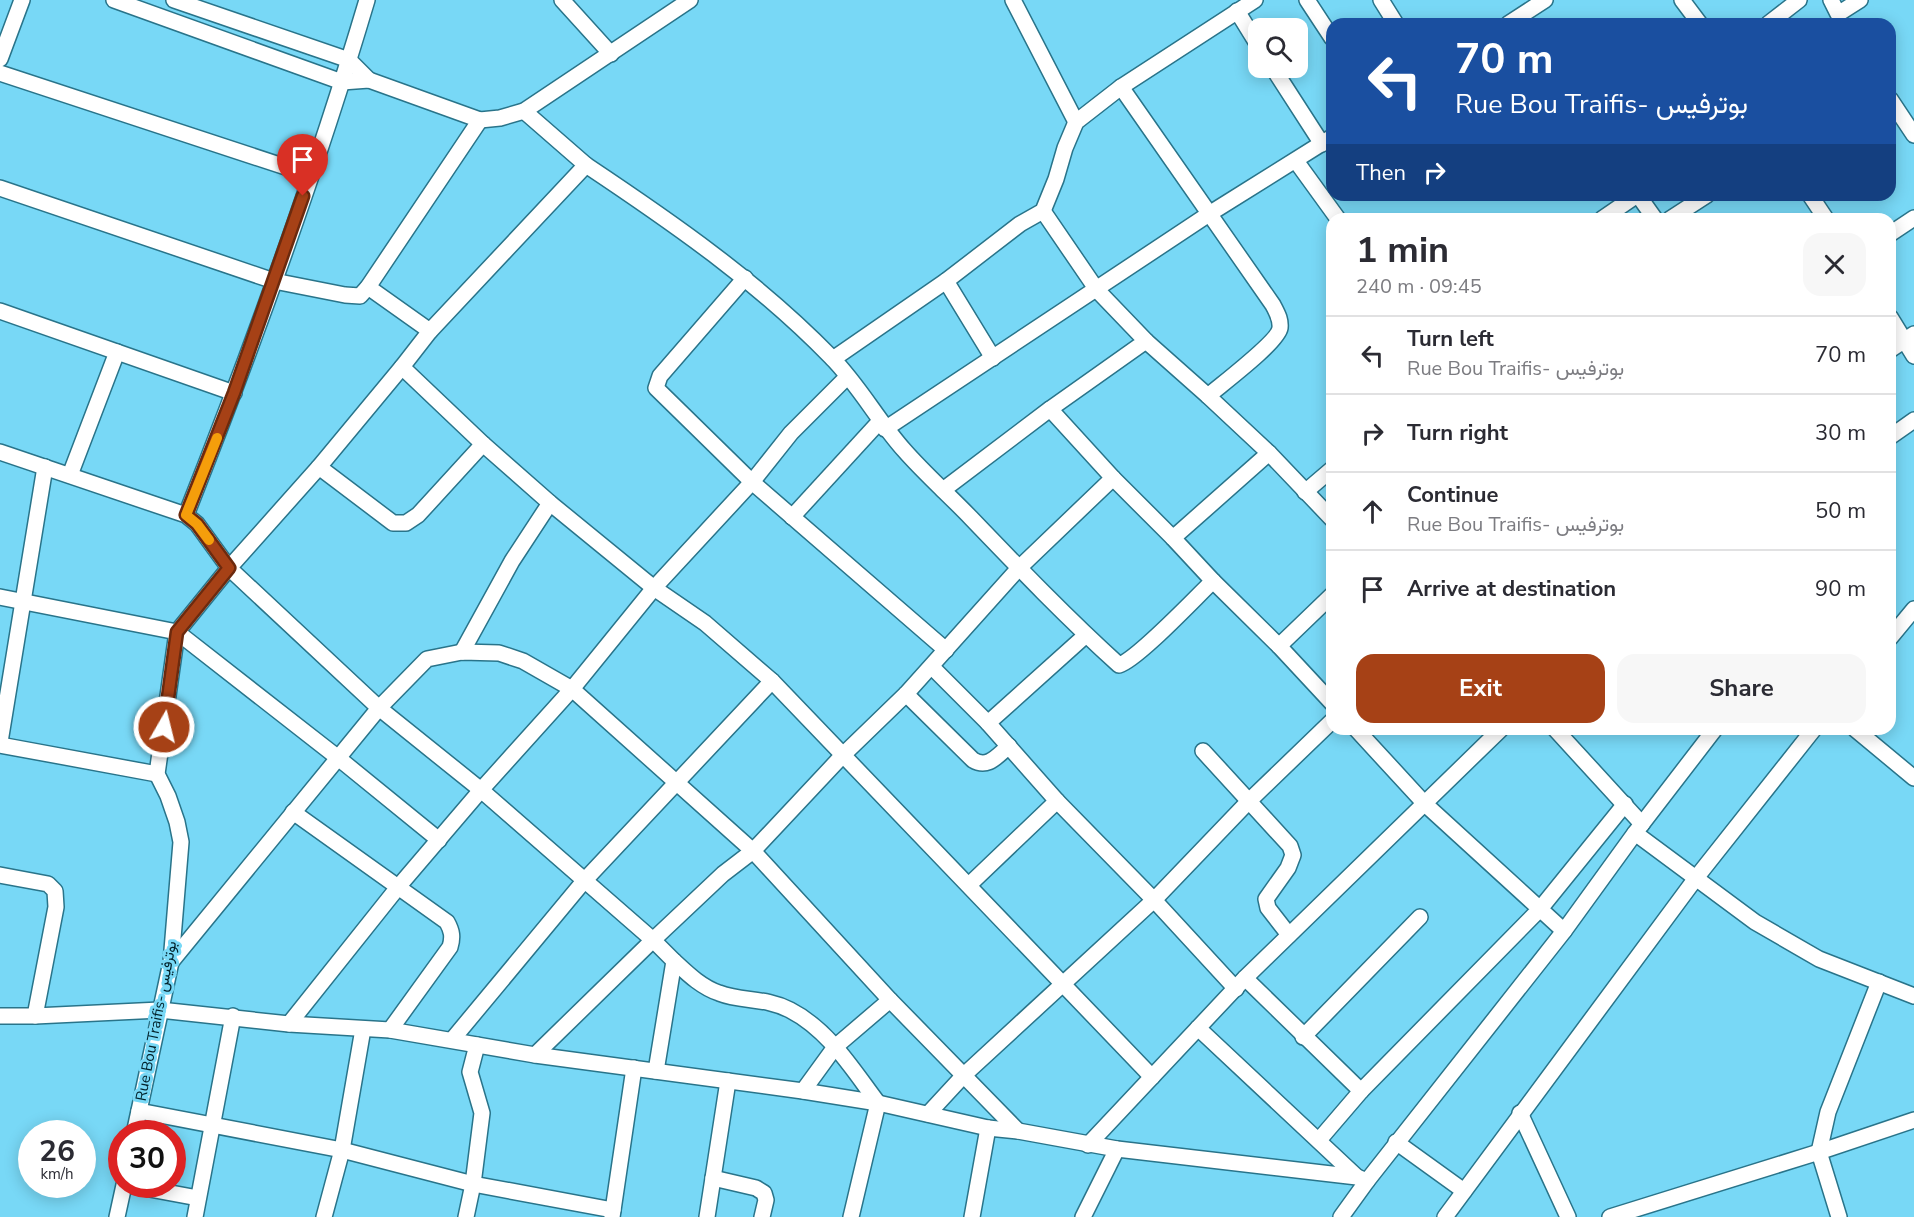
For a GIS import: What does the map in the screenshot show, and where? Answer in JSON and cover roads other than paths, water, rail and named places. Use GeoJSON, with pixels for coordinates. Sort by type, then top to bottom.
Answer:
{"type":"FeatureCollection","features":[{"type":"Feature","properties":{"kind":"street"},"geometry":{"type":"LineString","coordinates":[[0,59],[22,0]]}},
{"type":"Feature","properties":{"kind":"street"},"geometry":{"type":"LineString","coordinates":[[114,0],[342,82],[369,80],[480,120],[500,118],[524,111],[690,0]]}},
{"type":"Feature","properties":{"kind":"street"},"geometry":{"type":"LineString","coordinates":[[174,0],[349,60],[369,80]]}},
{"type":"Feature","properties":{"kind":"street"},"geometry":{"type":"LineString","coordinates":[[186,515],[234,393],[274,281],[342,82],[367,0]]}},
{"type":"Feature","properties":{"kind":"street"},"geometry":{"type":"LineString","coordinates":[[562,0],[611,54]]}},
{"type":"Feature","properties":{"kind":"street"},"geometry":{"type":"LineString","coordinates":[[1013,0],[1076,122]]}},
{"type":"Feature","properties":{"kind":"street"},"geometry":{"type":"LineString","coordinates":[[833,359],[946,281],[1020,224],[1043,211],[1076,122],[1121,87],[1255,0]]}},
{"type":"Feature","properties":{"kind":"street"},"geometry":{"type":"LineString","coordinates":[[1307,0],[1326,29]]}},
{"type":"Feature","properties":{"kind":"street"},"geometry":{"type":"LineString","coordinates":[[1381,0],[1392,18]]}},
{"type":"Feature","properties":{"kind":"street"},"geometry":{"type":"LineString","coordinates":[[1521,18],[1545,0]]}},
{"type":"Feature","properties":{"kind":"street"},"geometry":{"type":"LineString","coordinates":[[1682,0],[1696,18]]}},
{"type":"Feature","properties":{"kind":"street"},"geometry":{"type":"LineString","coordinates":[[1776,18],[1799,0]]}},
{"type":"Feature","properties":{"kind":"street"},"geometry":{"type":"LineString","coordinates":[[1831,0],[1840,18]]}},
{"type":"Feature","properties":{"kind":"street"},"geometry":{"type":"LineString","coordinates":[[1841,18],[1860,0]]}},
{"type":"Feature","properties":{"kind":"street"},"geometry":{"type":"LineString","coordinates":[[1238,11],[1248,28]]}},
{"type":"Feature","properties":{"kind":"street"},"geometry":{"type":"LineString","coordinates":[[0,73],[310,176]]}},
{"type":"Feature","properties":{"kind":"street"},"geometry":{"type":"LineString","coordinates":[[1280,78],[1326,140]]}},
{"type":"Feature","properties":{"kind":"street"},"geometry":{"type":"LineString","coordinates":[[1121,87],[1274,305],[1280,320],[1280,330],[1271,342],[1208,396]]}},
{"type":"Feature","properties":{"kind":"street"},"geometry":{"type":"LineString","coordinates":[[1896,108],[1914,135]]}},
{"type":"Feature","properties":{"kind":"street"},"geometry":{"type":"LineString","coordinates":[[524,111],[586,165],[672,222],[745,278],[833,359],[882,425],[916,464],[1086,635],[1119,665],[1126,663],[1213,581]]}},
{"type":"Feature","properties":{"kind":"street"},"geometry":{"type":"LineString","coordinates":[[0,188],[274,281],[345,296],[360,296],[480,120]]}},
{"type":"Feature","properties":{"kind":"street"},"geometry":{"type":"LineString","coordinates":[[792,517],[882,425],[993,358],[1209,214],[1326,142]]}},
{"type":"Feature","properties":{"kind":"street"},"geometry":{"type":"LineString","coordinates":[[1296,161],[1334,213]]}},
{"type":"Feature","properties":{"kind":"street"},"geometry":{"type":"LineString","coordinates":[[45,467],[0,744],[157,774],[177,632],[229,568],[319,467],[430,331],[586,165]]}},
{"type":"Feature","properties":{"kind":"street"},"geometry":{"type":"LineString","coordinates":[[1611,213],[1628,201]]}},
{"type":"Feature","properties":{"kind":"street"},"geometry":{"type":"LineString","coordinates":[[1679,213],[1698,201]]}},
{"type":"Feature","properties":{"kind":"street"},"geometry":{"type":"LineString","coordinates":[[1043,211],[1097,290],[1146,341],[1269,453],[1326,513]]}},
{"type":"Feature","properties":{"kind":"street"},"geometry":{"type":"LineString","coordinates":[[1896,230],[1914,218]]}},
{"type":"Feature","properties":{"kind":"street"},"geometry":{"type":"LineString","coordinates":[[745,278],[660,376],[656,388],[752,482],[946,650]]}},
{"type":"Feature","properties":{"kind":"street"},"geometry":{"type":"LineString","coordinates":[[946,281],[993,358]]}},
{"type":"Feature","properties":{"kind":"street"},"geometry":{"type":"LineString","coordinates":[[368,287],[430,331]]}},
{"type":"Feature","properties":{"kind":"street"},"geometry":{"type":"LineString","coordinates":[[0,311],[234,393]]}},
{"type":"Feature","properties":{"kind":"street"},"geometry":{"type":"LineString","coordinates":[[1896,323],[1910,337],[1914,356]]}},
{"type":"Feature","properties":{"kind":"street"},"geometry":{"type":"LineString","coordinates":[[1896,346],[1910,337]]}},
{"type":"Feature","properties":{"kind":"street"},"geometry":{"type":"LineString","coordinates":[[944,490],[1050,409],[1146,341]]}},
{"type":"Feature","properties":{"kind":"street"},"geometry":{"type":"LineString","coordinates":[[70,476],[117,352]]}},
{"type":"Feature","properties":{"kind":"street"},"geometry":{"type":"LineString","coordinates":[[402,367],[483,444],[550,503],[654,588],[705,623],[772,681],[1152,1077]]}},
{"type":"Feature","properties":{"kind":"street"},"geometry":{"type":"LineString","coordinates":[[289,1023],[399,886],[572,689],[654,588],[752,482],[791,433],[847,377]]}},
{"type":"Feature","properties":{"kind":"street"},"geometry":{"type":"LineString","coordinates":[[1050,409],[1113,478],[1280,646],[1326,696]]}},
{"type":"Feature","properties":{"kind":"street"},"geometry":{"type":"LineString","coordinates":[[1896,433],[1914,420]]}},
{"type":"Feature","properties":{"kind":"street"},"geometry":{"type":"LineString","coordinates":[[319,467],[393,523],[406,523],[418,515],[483,444]]}},
{"type":"Feature","properties":{"kind":"street"},"geometry":{"type":"LineString","coordinates":[[0,452],[186,515],[197,524],[229,568],[379,708],[481,790],[654,940],[693,979],[718,993],[765,1000],[790,1009],[808,1021],[835,1047],[878,1104]]}},
{"type":"Feature","properties":{"kind":"street"},"geometry":{"type":"LineString","coordinates":[[1173,538],[1269,453]]}},
{"type":"Feature","properties":{"kind":"street"},"geometry":{"type":"LineString","coordinates":[[1305,492],[1326,474]]}},
{"type":"Feature","properties":{"kind":"street"},"geometry":{"type":"LineString","coordinates":[[535,1054],[723,874],[753,851],[843,755],[932,667],[1019,568],[1113,478]]}},
{"type":"Feature","properties":{"kind":"street"},"geometry":{"type":"LineString","coordinates":[[462,652],[490,597],[550,503]]}},
{"type":"Feature","properties":{"kind":"street"},"geometry":{"type":"LineString","coordinates":[[0,597],[177,632],[439,840]]}},
{"type":"Feature","properties":{"kind":"street"},"geometry":{"type":"LineString","coordinates":[[1280,646],[1326,601]]}},
{"type":"Feature","properties":{"kind":"street"},"geometry":{"type":"LineString","coordinates":[[1896,631],[1914,609]]}},
{"type":"Feature","properties":{"kind":"street"},"geometry":{"type":"LineString","coordinates":[[988,723],[1086,635]]}},
{"type":"Feature","properties":{"kind":"street"},"geometry":{"type":"LineString","coordinates":[[171,962],[337,757],[379,708],[427,659],[462,652],[499,653],[523,661],[572,689],[753,851],[890,1000],[1018,1131]]}},
{"type":"Feature","properties":{"kind":"street"},"geometry":{"type":"LineString","coordinates":[[932,667],[988,723],[1057,801],[1154,900],[1240,984],[1303,1037],[1361,1091]]}},
{"type":"Feature","properties":{"kind":"street"},"geometry":{"type":"LineString","coordinates":[[452,1040],[584,881],[772,681]]}},
{"type":"Feature","properties":{"kind":"street"},"geometry":{"type":"LineString","coordinates":[[906,694],[980,765],[988,763],[1009,746]]}},
{"type":"Feature","properties":{"kind":"street"},"geometry":{"type":"LineString","coordinates":[[928,1114],[964,1075],[1154,900],[1248,802],[1326,727]]}},
{"type":"Feature","properties":{"kind":"street"},"geometry":{"type":"LineString","coordinates":[[1362,735],[1425,804],[1564,931]]}},
{"type":"Feature","properties":{"kind":"street"},"geometry":{"type":"LineString","coordinates":[[1088,1145],[1240,984],[1495,735]]}},
{"type":"Feature","properties":{"kind":"street"},"geometry":{"type":"LineString","coordinates":[[1561,735],[1624,804],[1639,828],[1696,878],[1755,922],[1810,954],[1914,996]]}},
{"type":"Feature","properties":{"kind":"street"},"geometry":{"type":"LineString","coordinates":[[1341,1217],[1362,1179],[1396,1142],[1564,931],[1710,735]]}},
{"type":"Feature","properties":{"kind":"street"},"geometry":{"type":"LineString","coordinates":[[1444,1217],[1696,878],[1809,735]]}},
{"type":"Feature","properties":{"kind":"street"},"geometry":{"type":"LineString","coordinates":[[1862,735],[1914,777]]}},
{"type":"Feature","properties":{"kind":"street"},"geometry":{"type":"LineString","coordinates":[[1203,751],[1290,846],[1293,855],[1288,868],[1266,899],[1268,908],[1289,935]]}},
{"type":"Feature","properties":{"kind":"street","name":"Rue Bou Traifis- بوترفيس"},"geometry":{"type":"LineString","coordinates":[[137,1120],[171,962],[181,842],[171,805],[157,774]]}},
{"type":"Feature","properties":{"kind":"street"},"geometry":{"type":"LineString","coordinates":[[969,885],[1057,801]]}},
{"type":"Feature","properties":{"kind":"street"},"geometry":{"type":"LineString","coordinates":[[1319,1140],[1361,1091],[1540,909],[1624,804]]}},
{"type":"Feature","properties":{"kind":"street"},"geometry":{"type":"LineString","coordinates":[[293,812],[399,886],[447,922],[451,930],[450,947],[390,1030]]}},
{"type":"Feature","properties":{"kind":"street"},"geometry":{"type":"LineString","coordinates":[[0,874],[48,884],[55,891],[56,907],[35,1016]]}},
{"type":"Feature","properties":{"kind":"street"},"geometry":{"type":"LineString","coordinates":[[1303,1037],[1420,917]]}},
{"type":"Feature","properties":{"kind":"street"},"geometry":{"type":"LineString","coordinates":[[656,1071],[674,961]]}},
{"type":"Feature","properties":{"kind":"street"},"geometry":{"type":"LineString","coordinates":[[1839,1217],[1819,1152],[1828,1112],[1879,982]]}},
{"type":"Feature","properties":{"kind":"street"},"geometry":{"type":"LineString","coordinates":[[803,1091],[835,1047],[890,1000]]}},
{"type":"Feature","properties":{"kind":"street"},"geometry":{"type":"LineString","coordinates":[[0,1016],[160,1010],[390,1030],[535,1054],[803,1091],[878,1104],[988,1128],[1018,1131],[1088,1145],[1362,1179]]}},
{"type":"Feature","properties":{"kind":"street"},"geometry":{"type":"LineString","coordinates":[[195,1217],[233,1016]]}},
{"type":"Feature","properties":{"kind":"street"},"geometry":{"type":"LineString","coordinates":[[1198,1028],[1362,1179]]}},
{"type":"Feature","properties":{"kind":"street"},"geometry":{"type":"LineString","coordinates":[[324,1217],[342,1150],[363,1029]]}},
{"type":"Feature","properties":{"kind":"street"},"geometry":{"type":"LineString","coordinates":[[465,1217],[473,1184],[482,1113],[470,1072],[477,1045]]}},
{"type":"Feature","properties":{"kind":"street"},"geometry":{"type":"LineString","coordinates":[[139,1111],[342,1150],[473,1184],[612,1213],[634,1068]]}},
{"type":"Feature","properties":{"kind":"street"},"geometry":{"type":"LineString","coordinates":[[707,1217],[728,1081]]}},
{"type":"Feature","properties":{"kind":"street"},"geometry":{"type":"LineString","coordinates":[[851,1217],[878,1104]]}},
{"type":"Feature","properties":{"kind":"street"},"geometry":{"type":"LineString","coordinates":[[1520,1113],[1568,1217]]}},
{"type":"Feature","properties":{"kind":"street"},"geometry":{"type":"LineString","coordinates":[[1610,1217],[1914,1120]]}},
{"type":"Feature","properties":{"kind":"street"},"geometry":{"type":"LineString","coordinates":[[972,1217],[988,1128]]}},
{"type":"Feature","properties":{"kind":"street"},"geometry":{"type":"LineString","coordinates":[[1396,1142],[1464,1191]]}},
{"type":"Feature","properties":{"kind":"street"},"geometry":{"type":"LineString","coordinates":[[1083,1217],[1117,1149]]}},
{"type":"Feature","properties":{"kind":"street"},"geometry":{"type":"LineString","coordinates":[[713,1178],[756,1188],[764,1193],[766,1200],[762,1217]]}},
{"type":"Feature","properties":{"kind":"street"},"geometry":{"type":"LineString","coordinates":[[186,1196],[198,1198]]}},
{"type":"Feature","properties":{"kind":"street"},"geometry":{"type":"LineString","coordinates":[[117,1217],[121,1198]]}}]}
